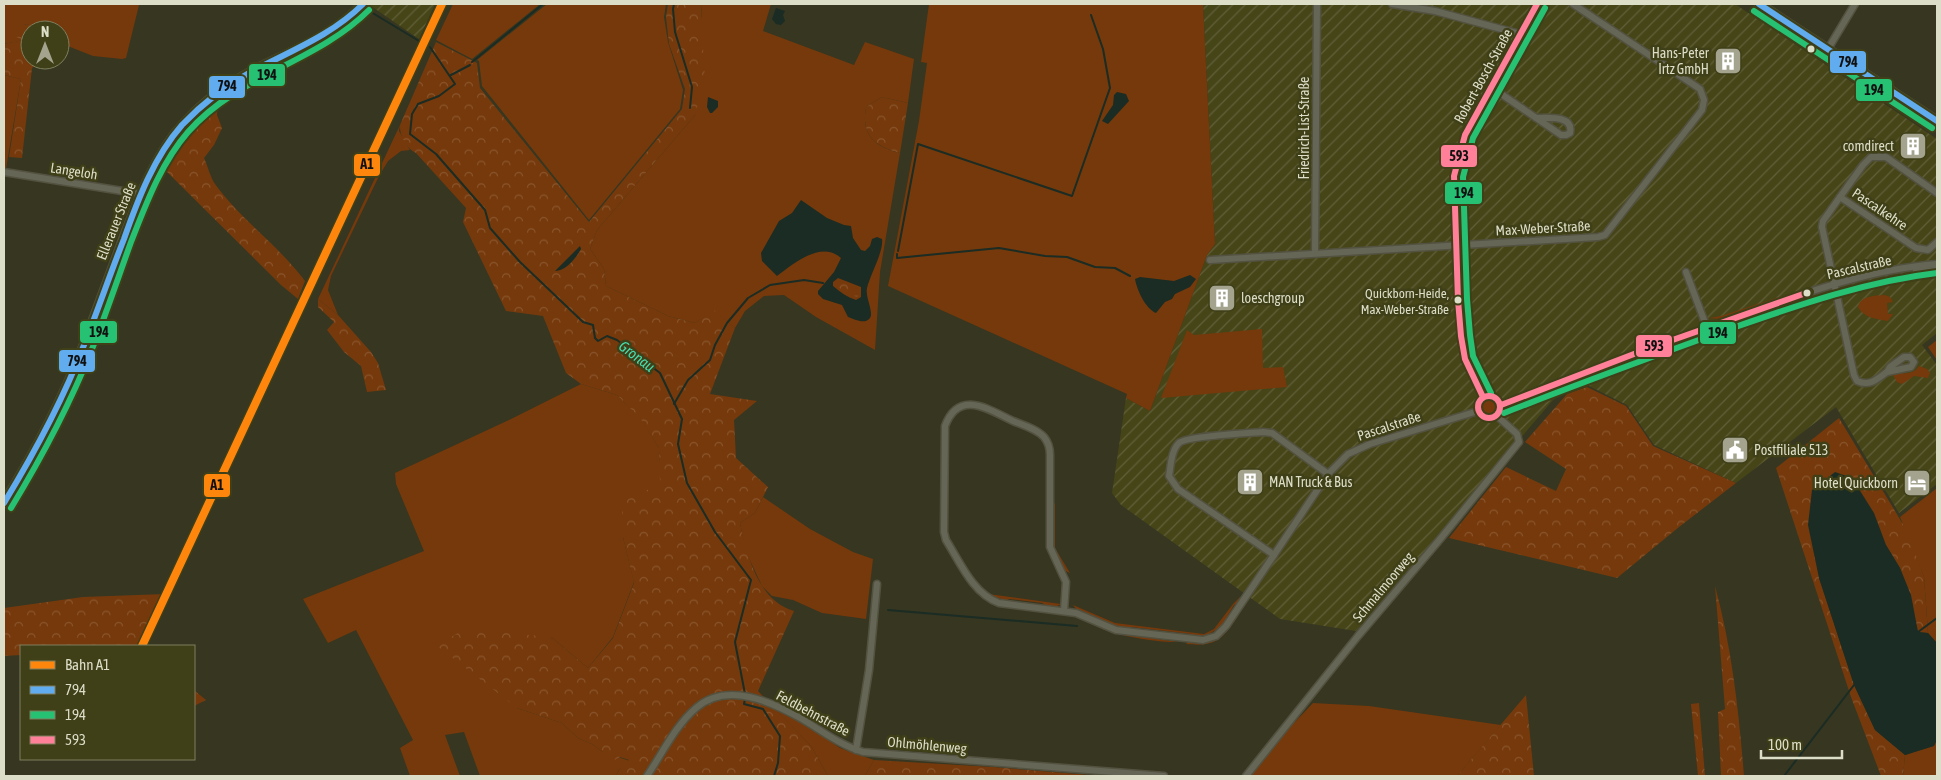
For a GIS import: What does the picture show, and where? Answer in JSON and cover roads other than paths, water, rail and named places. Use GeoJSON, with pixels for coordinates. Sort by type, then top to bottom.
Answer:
{"type":"FeatureCollection","features":[{"type":"Feature","properties":{"kind":"main road","name":"Ellerauer Straße"},"geometry":{"type":"LineString","coordinates":[[4,503],[29,464],[74,368],[141,194],[161,156],[175,135],[210,98],[249,73],[324,35],[363,4]]}},
{"type":"Feature","properties":{"kind":"main road"},"geometry":{"type":"LineString","coordinates":[[1759,4],[1937,121]]}},
{"type":"Feature","properties":{"kind":"street","name":"Friedrich-List-Straße"},"geometry":{"type":"LineString","coordinates":[[1315,253],[1317,4]]}},
{"type":"Feature","properties":{"kind":"street"},"geometry":{"type":"LineString","coordinates":[[1392,4],[1435,10],[1520,34]]}},
{"type":"Feature","properties":{"kind":"street","name":"Robert-Bosch-Straße"},"geometry":{"type":"LineString","coordinates":[[1483,397],[1465,359],[1461,336],[1454,176],[1465,135],[1537,4]]}},
{"type":"Feature","properties":{"kind":"street","name":"Max-Weber-Straße"},"geometry":{"type":"LineString","coordinates":[[1210,260],[1456,246],[1605,235],[1702,110],[1704,100],[1700,89],[1573,4]]}},
{"type":"Feature","properties":{"kind":"street"},"geometry":{"type":"LineString","coordinates":[[1828,49],[1855,4]]}},
{"type":"Feature","properties":{"kind":"street"},"geometry":{"type":"LineString","coordinates":[[1491,87],[1536,118],[1561,135],[1570,133],[1569,123],[1561,119],[1536,118]]}},
{"type":"Feature","properties":{"kind":"street","name":"Pascalkehre"},"geometry":{"type":"LineString","coordinates":[[1937,192],[1886,157],[1870,157],[1840,197],[1916,248],[1928,250],[1937,242]]}},
{"type":"Feature","properties":{"kind":"street","name":"Langeloh"},"geometry":{"type":"LineString","coordinates":[[4,172],[141,194]]}},
{"type":"Feature","properties":{"kind":"street"},"geometry":{"type":"LineString","coordinates":[[1840,197],[1823,221],[1822,228],[1854,376],[1857,381],[1863,384],[1871,383],[1887,372]]}},
{"type":"Feature","properties":{"kind":"street","name":"Pascalstraße"},"geometry":{"type":"LineString","coordinates":[[1501,405],[1707,328],[1834,284],[1903,269],[1937,264]]}},
{"type":"Feature","properties":{"kind":"street","name":"Pascalstraße"},"geometry":{"type":"LineString","coordinates":[[1903,269],[1914,271],[1937,270]]}},
{"type":"Feature","properties":{"kind":"street"},"geometry":{"type":"LineString","coordinates":[[1686,272],[1707,328]]}},
{"type":"Feature","properties":{"kind":"street"},"geometry":{"type":"LineString","coordinates":[[1490,396],[1497,399],[1501,405],[1497,416],[1493,418],[1487,418],[1478,411],[1479,403],[1483,397],[1490,396]]}},
{"type":"Feature","properties":{"kind":"street","name":"Pascalstraße"},"geometry":{"type":"LineString","coordinates":[[1064,611],[1066,582],[1050,547],[1050,446],[1035,431],[982,406],[967,405],[953,411],[944,426],[944,524],[946,540],[978,589],[990,600],[999,603],[1064,611],[1084,616],[1116,630],[1196,640],[1210,638],[1221,632],[1226,626],[1271,553],[1328,474],[1348,454],[1370,444],[1478,411]]}},
{"type":"Feature","properties":{"kind":"street","name":"Schmalmoorweg"},"geometry":{"type":"LineString","coordinates":[[1246,776],[1358,636],[1519,442],[1517,434],[1497,416]]}},
{"type":"Feature","properties":{"kind":"street"},"geometry":{"type":"LineString","coordinates":[[1271,553],[1178,489],[1169,476],[1174,450],[1180,441],[1192,438],[1263,432],[1272,433],[1328,474]]}},
{"type":"Feature","properties":{"kind":"street"},"geometry":{"type":"LineString","coordinates":[[856,750],[869,670],[877,584]]}},
{"type":"Feature","properties":{"kind":"street","name":"Feldbehnstraße"},"geometry":{"type":"LineString","coordinates":[[647,776],[679,727],[697,707],[710,699],[726,695],[747,697],[780,707],[856,750]]}},
{"type":"Feature","properties":{"kind":"street","name":"Ohlmöhlenweg"},"geometry":{"type":"LineString","coordinates":[[856,750],[948,760],[1164,776]]}},
{"type":"Feature","properties":{"kind":"waterway"},"geometry":{"type":"LineString","coordinates":[[472,62],[543,4]]}},
{"type":"Feature","properties":{"kind":"waterway"},"geometry":{"type":"LineString","coordinates":[[674,4],[675,32],[692,87],[690,108]]}},
{"type":"Feature","properties":{"kind":"waterway","name":"Gronau"},"geometry":{"type":"LineString","coordinates":[[366,9],[419,41]]}},
{"type":"Feature","properties":{"kind":"waterway"},"geometry":{"type":"LineString","coordinates":[[898,251],[918,144],[1072,196],[1110,88],[1103,49],[1091,15]]}},
{"type":"Feature","properties":{"kind":"waterway","name":"Gronau"},"geometry":{"type":"LineString","coordinates":[[430,47],[455,84],[439,96],[418,104],[412,114],[410,134],[436,154],[485,210],[490,228],[520,262],[583,322],[593,325],[595,338],[598,341],[607,336],[617,340],[660,373],[682,419],[678,444],[687,483],[715,532],[751,580],[735,642],[745,694]]}},
{"type":"Feature","properties":{"kind":"waterway"},"geometry":{"type":"LineString","coordinates":[[451,75],[470,65]]}},
{"type":"Feature","properties":{"kind":"waterway"},"geometry":{"type":"LineString","coordinates":[[897,254],[897,258],[999,248],[1045,256],[1067,257],[1095,267],[1115,268],[1130,276]]}},
{"type":"Feature","properties":{"kind":"waterway"},"geometry":{"type":"LineString","coordinates":[[674,404],[688,380],[710,360],[715,345],[727,323],[748,298],[770,285],[804,280],[823,283]]}},
{"type":"Feature","properties":{"kind":"waterway"},"geometry":{"type":"LineString","coordinates":[[888,610],[1077,626]]}},
{"type":"Feature","properties":{"kind":"waterway"},"geometry":{"type":"LineString","coordinates":[[1918,632],[1937,618]]}},
{"type":"Feature","properties":{"kind":"waterway"},"geometry":{"type":"LineString","coordinates":[[1784,776],[1854,685]]}},
{"type":"Feature","properties":{"kind":"waterway","name":"Gronau"},"geometry":{"type":"LineString","coordinates":[[745,699],[744,704],[763,709],[780,736],[778,763],[774,776]]}},
{"type":"Feature","properties":{"kind":"railway"},"geometry":{"type":"LineString","coordinates":[[439,18],[444,4]]}},
{"type":"Feature","properties":{"kind":"rail line","name":"A1"},"geometry":{"type":"LineString","coordinates":[[142,645],[442,4]]}},
{"type":"Feature","properties":{"kind":"place","name":"Hans-Peter Irtz GmbH"},"geometry":{"type":"Point","coordinates":[1728,61]}},
{"type":"Feature","properties":{"kind":"place","name":"comdirect"},"geometry":{"type":"Point","coordinates":[1913,146]}},
{"type":"Feature","properties":{"kind":"place","name":"loeschgroup"},"geometry":{"type":"Point","coordinates":[1222,298]}},
{"type":"Feature","properties":{"kind":"place","name":"Quickborn-Heide, Max-Weber-Straße"},"geometry":{"type":"Point","coordinates":[1458,300]}},
{"type":"Feature","properties":{"kind":"place","name":"Postfiliale 513"},"geometry":{"type":"Point","coordinates":[1735,450]}},
{"type":"Feature","properties":{"kind":"place","name":"MAN Truck & Bus"},"geometry":{"type":"Point","coordinates":[1250,482]}},
{"type":"Feature","properties":{"kind":"place","name":"Hotel Quickborn"},"geometry":{"type":"Point","coordinates":[1917,483]}}]}
